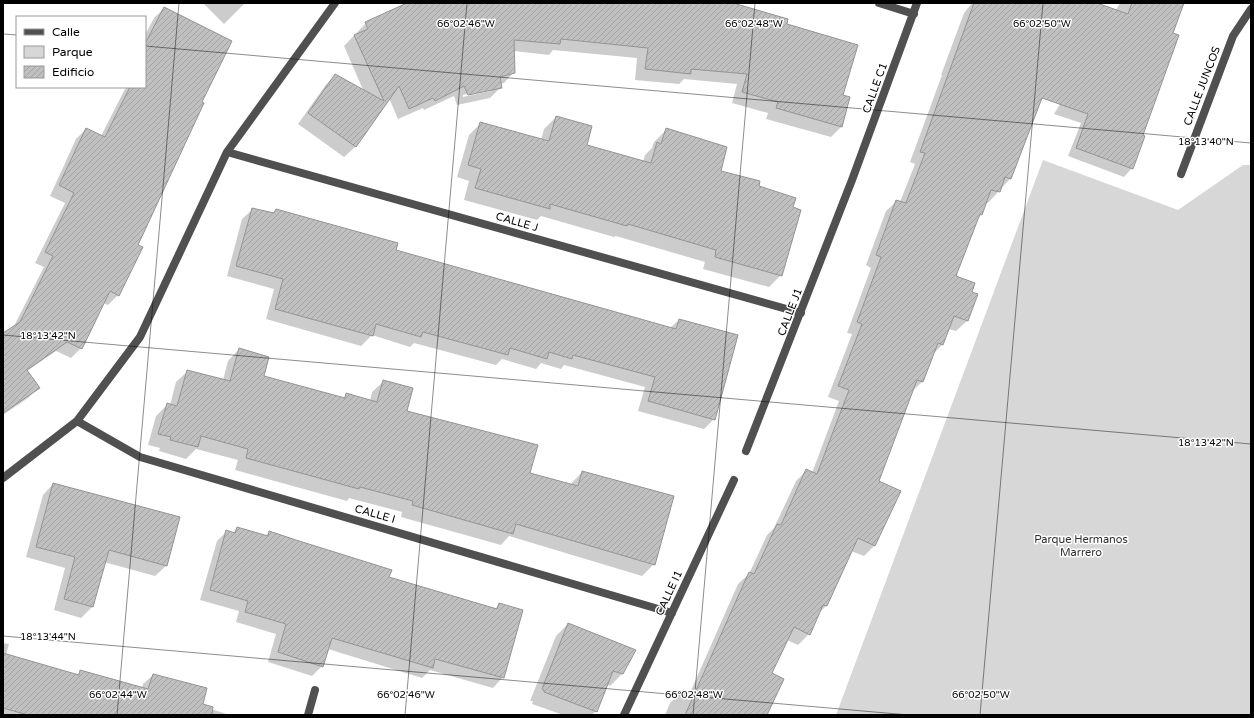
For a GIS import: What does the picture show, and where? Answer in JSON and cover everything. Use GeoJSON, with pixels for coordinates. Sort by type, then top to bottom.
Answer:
{"type":"FeatureCollection","features":[{"type":"Feature","properties":{"kind":"street"},"geometry":{"type":"LineString","coordinates":[[3,478],[77,421],[140,337],[227,152],[335,3]]}},
{"type":"Feature","properties":{"kind":"street"},"geometry":{"type":"LineString","coordinates":[[879,3],[914,14]]}},
{"type":"Feature","properties":{"kind":"street","name":"CALLE C1"},"geometry":{"type":"LineString","coordinates":[[852,180],[918,3]]}},
{"type":"Feature","properties":{"kind":"street","name":"CALLE JUNCOS"},"geometry":{"type":"LineString","coordinates":[[1181,174],[1233,36],[1251,9]]}},
{"type":"Feature","properties":{"kind":"street","name":"CALLE J"},"geometry":{"type":"LineString","coordinates":[[227,152],[801,313]]}},
{"type":"Feature","properties":{"kind":"street","name":"CALLE J1"},"geometry":{"type":"LineString","coordinates":[[746,451],[852,180]]}},
{"type":"Feature","properties":{"kind":"street","name":"CALLE I"},"geometry":{"type":"LineString","coordinates":[[77,421],[140,456],[672,613]]}},
{"type":"Feature","properties":{"kind":"street","name":"CALLE I1"},"geometry":{"type":"LineString","coordinates":[[624,715],[734,480]]}},
{"type":"Feature","properties":{"kind":"street"},"geometry":{"type":"LineString","coordinates":[[308,715],[315,690]]}},
{"type":"Feature","properties":{"kind":"green space","name":"Parque Hermanos Marrero"},"geometry":{"type":"Polygon","coordinates":[[[1043,160],[1178,210],[1243,165],[1251,165],[1251,715],[836,715],[1043,160]]]}},
{"type":"Feature","properties":{"kind":"building"},"geometry":{"type":"Polygon","coordinates":[[[407,3],[733,3],[788,19],[787,24],[858,45],[843,95],[850,97],[842,127],[776,108],[778,102],[742,92],[747,74],[691,69],[691,74],[645,69],[648,48],[561,39],[560,44],[514,40],[515,73],[500,77],[502,88],[468,95],[464,86],[435,101],[433,98],[409,109],[399,86],[356,147],[308,113],[335,74],[384,101],[354,35],[368,29],[365,22],[407,3]]]}},
{"type":"Feature","properties":{"kind":"building"},"geometry":{"type":"Polygon","coordinates":[[[974,3],[1097,3],[1128,14],[1132,3],[1184,3],[1173,33],[1179,35],[1143,135],[1145,136],[1133,169],[1076,148],[1088,114],[1042,98],[1011,179],[1005,177],[1000,192],[991,190],[956,276],[975,283],[972,292],[978,294],[968,321],[954,316],[943,345],[938,343],[923,382],[917,380],[879,481],[901,491],[875,546],[858,538],[827,606],[823,605],[810,635],[794,627],[772,673],[784,679],[767,715],[685,715],[749,572],[754,574],[777,524],[781,525],[806,469],[817,474],[849,390],[838,386],[862,324],[857,322],[881,257],[876,255],[896,200],[906,203],[925,153],[920,152],[974,3]]]}},
{"type":"Feature","properties":{"kind":"building"},"geometry":{"type":"Polygon","coordinates":[[[164,7],[232,41],[202,102],[204,103],[138,245],[143,247],[119,296],[110,291],[82,349],[67,342],[27,370],[40,388],[3,413],[3,333],[20,322],[53,256],[45,252],[74,193],[59,185],[86,128],[105,137],[130,88],[146,88],[146,42],[164,7]]]}},
{"type":"Feature","properties":{"kind":"building"},"geometry":{"type":"Polygon","coordinates":[[[556,116],[592,126],[587,145],[651,163],[657,142],[661,144],[666,128],[727,147],[721,171],[760,181],[759,186],[796,198],[793,207],[801,210],[782,276],[715,257],[716,250],[628,224],[627,226],[550,204],[550,209],[475,188],[481,169],[468,165],[480,122],[549,141],[556,116]]]}},
{"type":"Feature","properties":{"kind":"building"},"geometry":{"type":"Polygon","coordinates":[[[252,208],[274,213],[276,209],[398,243],[396,250],[676,329],[679,319],[738,335],[715,420],[648,401],[655,377],[573,355],[572,359],[549,352],[547,359],[510,348],[508,355],[423,332],[421,337],[376,324],[373,336],[275,309],[283,279],[236,266],[252,208]]]}},
{"type":"Feature","properties":{"kind":"building"},"geometry":{"type":"Polygon","coordinates":[[[239,348],[269,357],[264,376],[345,398],[346,393],[377,402],[383,380],[413,388],[407,411],[538,445],[530,473],[578,486],[582,471],[674,496],[655,565],[516,524],[513,534],[412,505],[413,501],[360,487],[359,489],[246,458],[248,449],[201,436],[198,447],[170,440],[171,437],[158,434],[167,403],[177,406],[187,370],[230,381],[239,348]]]}},
{"type":"Feature","properties":{"kind":"building"},"geometry":{"type":"Polygon","coordinates":[[[53,483],[180,517],[167,566],[109,550],[93,607],[64,599],[75,557],[36,547],[53,483]]]}},
{"type":"Feature","properties":{"kind":"building"},"geometry":{"type":"Polygon","coordinates":[[[237,527],[268,536],[269,531],[392,570],[389,577],[497,609],[499,603],[523,610],[504,678],[435,659],[433,668],[332,638],[323,667],[278,652],[286,624],[245,612],[248,601],[210,590],[226,530],[235,533],[237,527]]]}},
{"type":"Feature","properties":{"kind":"building"},"geometry":{"type":"Polygon","coordinates":[[[568,623],[636,650],[623,674],[613,671],[597,712],[544,692],[542,689],[568,623]]]}},
{"type":"Feature","properties":{"kind":"building"},"geometry":{"type":"Polygon","coordinates":[[[3,653],[79,675],[80,670],[148,689],[153,674],[207,688],[203,704],[213,707],[212,715],[28,715],[3,708],[3,653]]]}}]}
